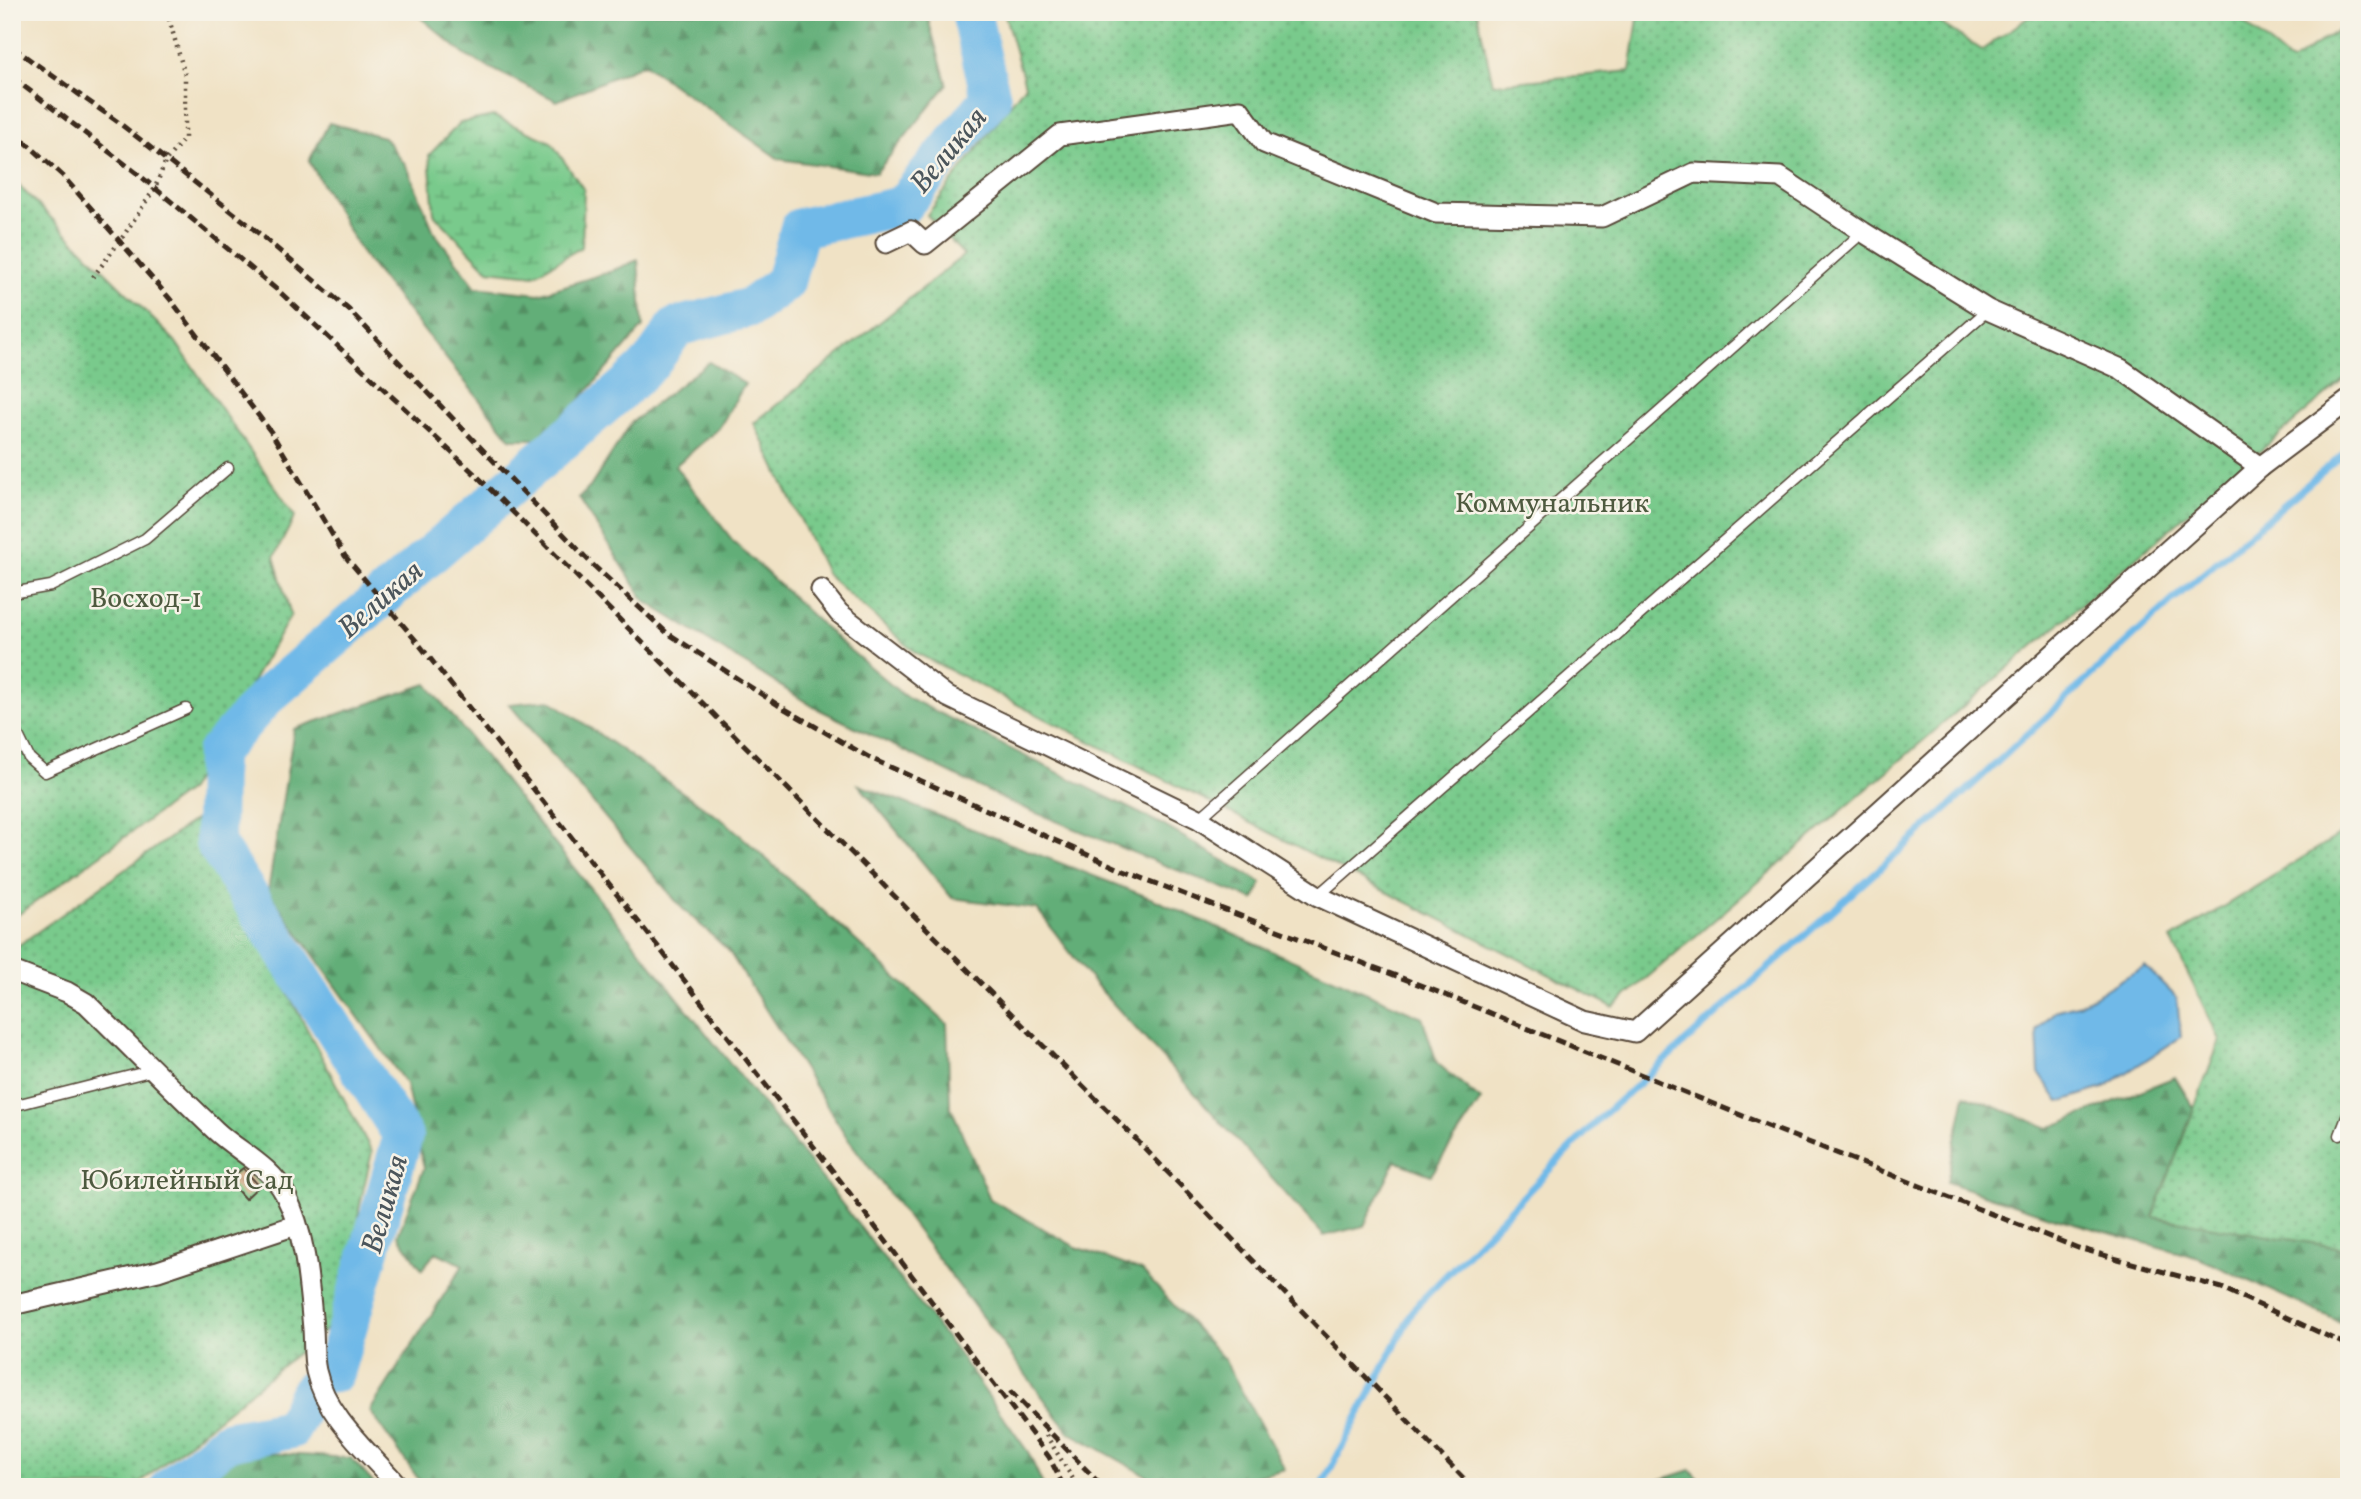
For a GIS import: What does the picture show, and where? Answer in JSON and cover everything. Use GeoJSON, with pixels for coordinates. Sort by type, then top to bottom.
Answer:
{"type":"FeatureCollection","features":[{"type":"Feature","properties":{"kind":"street"},"geometry":{"type":"LineString","coordinates":[[886,243],[911,231],[925,244],[1059,135],[1240,110],[1264,143],[1436,214],[1602,216],[1694,173],[1780,177],[1989,310],[2121,369],[2260,467]]}},
{"type":"Feature","properties":{"kind":"street"},"geometry":{"type":"LineString","coordinates":[[821,590],[839,613],[948,697],[1199,819],[1318,896],[1585,1021],[1635,1032],[2260,467],[2349,400]]}},
{"type":"Feature","properties":{"kind":"street"},"geometry":{"type":"LineString","coordinates":[[12,971],[67,992],[86,1003],[217,1132],[275,1179],[285,1194],[296,1225],[308,1273],[316,1370],[322,1389],[331,1408],[399,1487]]}},
{"type":"Feature","properties":{"kind":"street"},"geometry":{"type":"LineString","coordinates":[[12,1305],[158,1271],[296,1225]]}},
{"type":"Feature","properties":{"kind":"lane"},"geometry":{"type":"LineString","coordinates":[[1199,819],[1863,232]]}},
{"type":"Feature","properties":{"kind":"lane"},"geometry":{"type":"LineString","coordinates":[[1318,896],[1989,310]]}},
{"type":"Feature","properties":{"kind":"lane"},"geometry":{"type":"LineString","coordinates":[[12,593],[51,586],[145,539],[228,468]]}},
{"type":"Feature","properties":{"kind":"lane"},"geometry":{"type":"LineString","coordinates":[[12,723],[29,758],[45,772],[186,709]]}},
{"type":"Feature","properties":{"kind":"lane"},"geometry":{"type":"LineString","coordinates":[[12,1106],[155,1070]]}},
{"type":"Feature","properties":{"kind":"lane"},"geometry":{"type":"LineString","coordinates":[[2340,1135],[2349,1112]]}},
{"type":"Feature","properties":{"kind":"path"},"geometry":{"type":"LineString","coordinates":[[93,277],[155,188],[166,160],[185,138],[186,75],[167,12]]}},
{"type":"Feature","properties":{"kind":"path"},"geometry":{"type":"LineString","coordinates":[[1046,1435],[1078,1487]]}},
{"type":"Feature","properties":{"kind":"green space"},"geometry":{"type":"Polygon","coordinates":[[[414,12],[926,12],[947,85],[876,173],[779,159],[644,64],[557,101],[466,56],[414,12]]]}},
{"type":"Feature","properties":{"kind":"green space","name":"Коммунальник"},"geometry":{"type":"Polygon","coordinates":[[[1004,12],[1477,12],[1493,84],[1630,71],[1639,12],[1923,12],[1982,50],[2036,12],[2231,12],[2291,62],[2349,23],[2349,375],[1613,1007],[916,653],[827,575],[754,423],[964,255],[927,215],[1025,85],[1004,12]]]}},
{"type":"Feature","properties":{"kind":"green space"},"geometry":{"type":"Polygon","coordinates":[[[493,116],[551,142],[584,190],[582,247],[534,275],[488,270],[434,214],[429,155],[460,123],[493,116]]]}},
{"type":"Feature","properties":{"kind":"green space"},"geometry":{"type":"Polygon","coordinates":[[[329,123],[384,137],[408,169],[434,232],[476,287],[539,294],[638,260],[643,327],[546,439],[511,439],[362,254],[309,161],[329,123]]]}},
{"type":"Feature","properties":{"kind":"green space","name":"Восход-1"},"geometry":{"type":"Polygon","coordinates":[[[12,179],[175,341],[295,516],[274,557],[291,615],[189,790],[12,919],[12,179]]]}},
{"type":"Feature","properties":{"kind":"green space"},"geometry":{"type":"Polygon","coordinates":[[[709,362],[745,384],[719,428],[675,466],[734,542],[838,640],[903,695],[1161,824],[1262,883],[1254,900],[1012,803],[814,707],[645,601],[579,498],[590,487],[632,422],[709,362]]]}},
{"type":"Feature","properties":{"kind":"green space"},"geometry":{"type":"Polygon","coordinates":[[[427,684],[829,1187],[957,1352],[1028,1452],[1044,1487],[424,1487],[370,1411],[463,1265],[436,1252],[422,1269],[398,1235],[424,1168],[406,1084],[268,891],[294,729],[427,684]]]}},
{"type":"Feature","properties":{"kind":"green space"},"geometry":{"type":"Polygon","coordinates":[[[550,700],[728,824],[947,1024],[950,1105],[990,1199],[1076,1247],[1142,1271],[1224,1359],[1285,1469],[1215,1487],[1167,1487],[1069,1432],[848,1139],[728,950],[681,907],[509,704],[550,700]]]}},
{"type":"Feature","properties":{"kind":"green space"},"geometry":{"type":"Polygon","coordinates":[[[859,785],[1153,899],[1422,1017],[1437,1063],[1481,1100],[1431,1175],[1395,1161],[1364,1226],[1324,1236],[1089,977],[1037,909],[952,898],[859,785]]]}},
{"type":"Feature","properties":{"kind":"green space","name":"Юбилейный Сад"},"geometry":{"type":"Polygon","coordinates":[[[196,819],[372,1152],[359,1209],[357,1304],[135,1487],[12,1487],[12,950],[196,819]]]}},
{"type":"Feature","properties":{"kind":"green space"},"geometry":{"type":"Polygon","coordinates":[[[2349,829],[2349,1249],[2153,1217],[2220,1040],[2171,939],[2349,829]]]}},
{"type":"Feature","properties":{"kind":"green space"},"geometry":{"type":"Polygon","coordinates":[[[2175,1077],[2194,1108],[2153,1217],[2349,1249],[2349,1326],[2199,1258],[2052,1217],[1947,1182],[1965,1095],[2049,1128],[2175,1077]]]}},
{"type":"Feature","properties":{"kind":"green space"},"geometry":{"type":"Polygon","coordinates":[[[232,1451],[351,1458],[377,1487],[184,1487],[232,1451]]]}},
{"type":"Feature","properties":{"kind":"green space"},"geometry":{"type":"Polygon","coordinates":[[[1691,1470],[1707,1487],[1638,1487],[1691,1470]]]}},
{"type":"Feature","properties":{"kind":"water"},"geometry":{"type":"Polygon","coordinates":[[[2145,966],[2177,998],[2181,1037],[2103,1088],[2059,1102],[2039,1073],[2037,1030],[2055,1011],[2080,1004],[2145,966]]]}},
{"type":"Feature","properties":{"kind":"building"},"geometry":{"type":"Polygon","coordinates":[[[243,1168],[259,1186],[245,1199],[228,1180],[243,1168]]]}},
{"type":"Feature","properties":{"kind":"waterway","name":"Великая"},"geometry":{"type":"LineString","coordinates":[[334,1373],[403,1136],[215,843],[216,753],[266,697],[651,363],[676,327],[751,307],[785,282],[800,228],[902,206],[991,98],[971,12]]}},
{"type":"Feature","properties":{"kind":"waterway"},"geometry":{"type":"LineString","coordinates":[[1321,1487],[1415,1307],[1599,1119],[1951,805],[2175,598],[2349,449]]}},
{"type":"Feature","properties":{"kind":"waterway","name":"Великая"},"geometry":{"type":"LineString","coordinates":[[170,1487],[227,1441],[291,1429],[310,1391]]}},
{"type":"Feature","properties":{"kind":"railway"},"geometry":{"type":"LineString","coordinates":[[12,47],[118,122],[249,225],[349,310],[593,565],[666,632],[778,705],[870,758],[1124,871],[1433,990],[2078,1248],[2222,1288],[2349,1346]]}},
{"type":"Feature","properties":{"kind":"railway"},"geometry":{"type":"LineString","coordinates":[[12,77],[138,174],[282,294],[478,477],[1125,1128],[1472,1487]]}},
{"type":"Feature","properties":{"kind":"railway"},"geometry":{"type":"LineString","coordinates":[[12,130],[63,176],[170,299],[271,432],[345,556],[418,643],[839,1179],[1049,1457],[1064,1487]]}},
{"type":"Feature","properties":{"kind":"railway"},"geometry":{"type":"LineString","coordinates":[[1010,1391],[1103,1487]]}}]}
